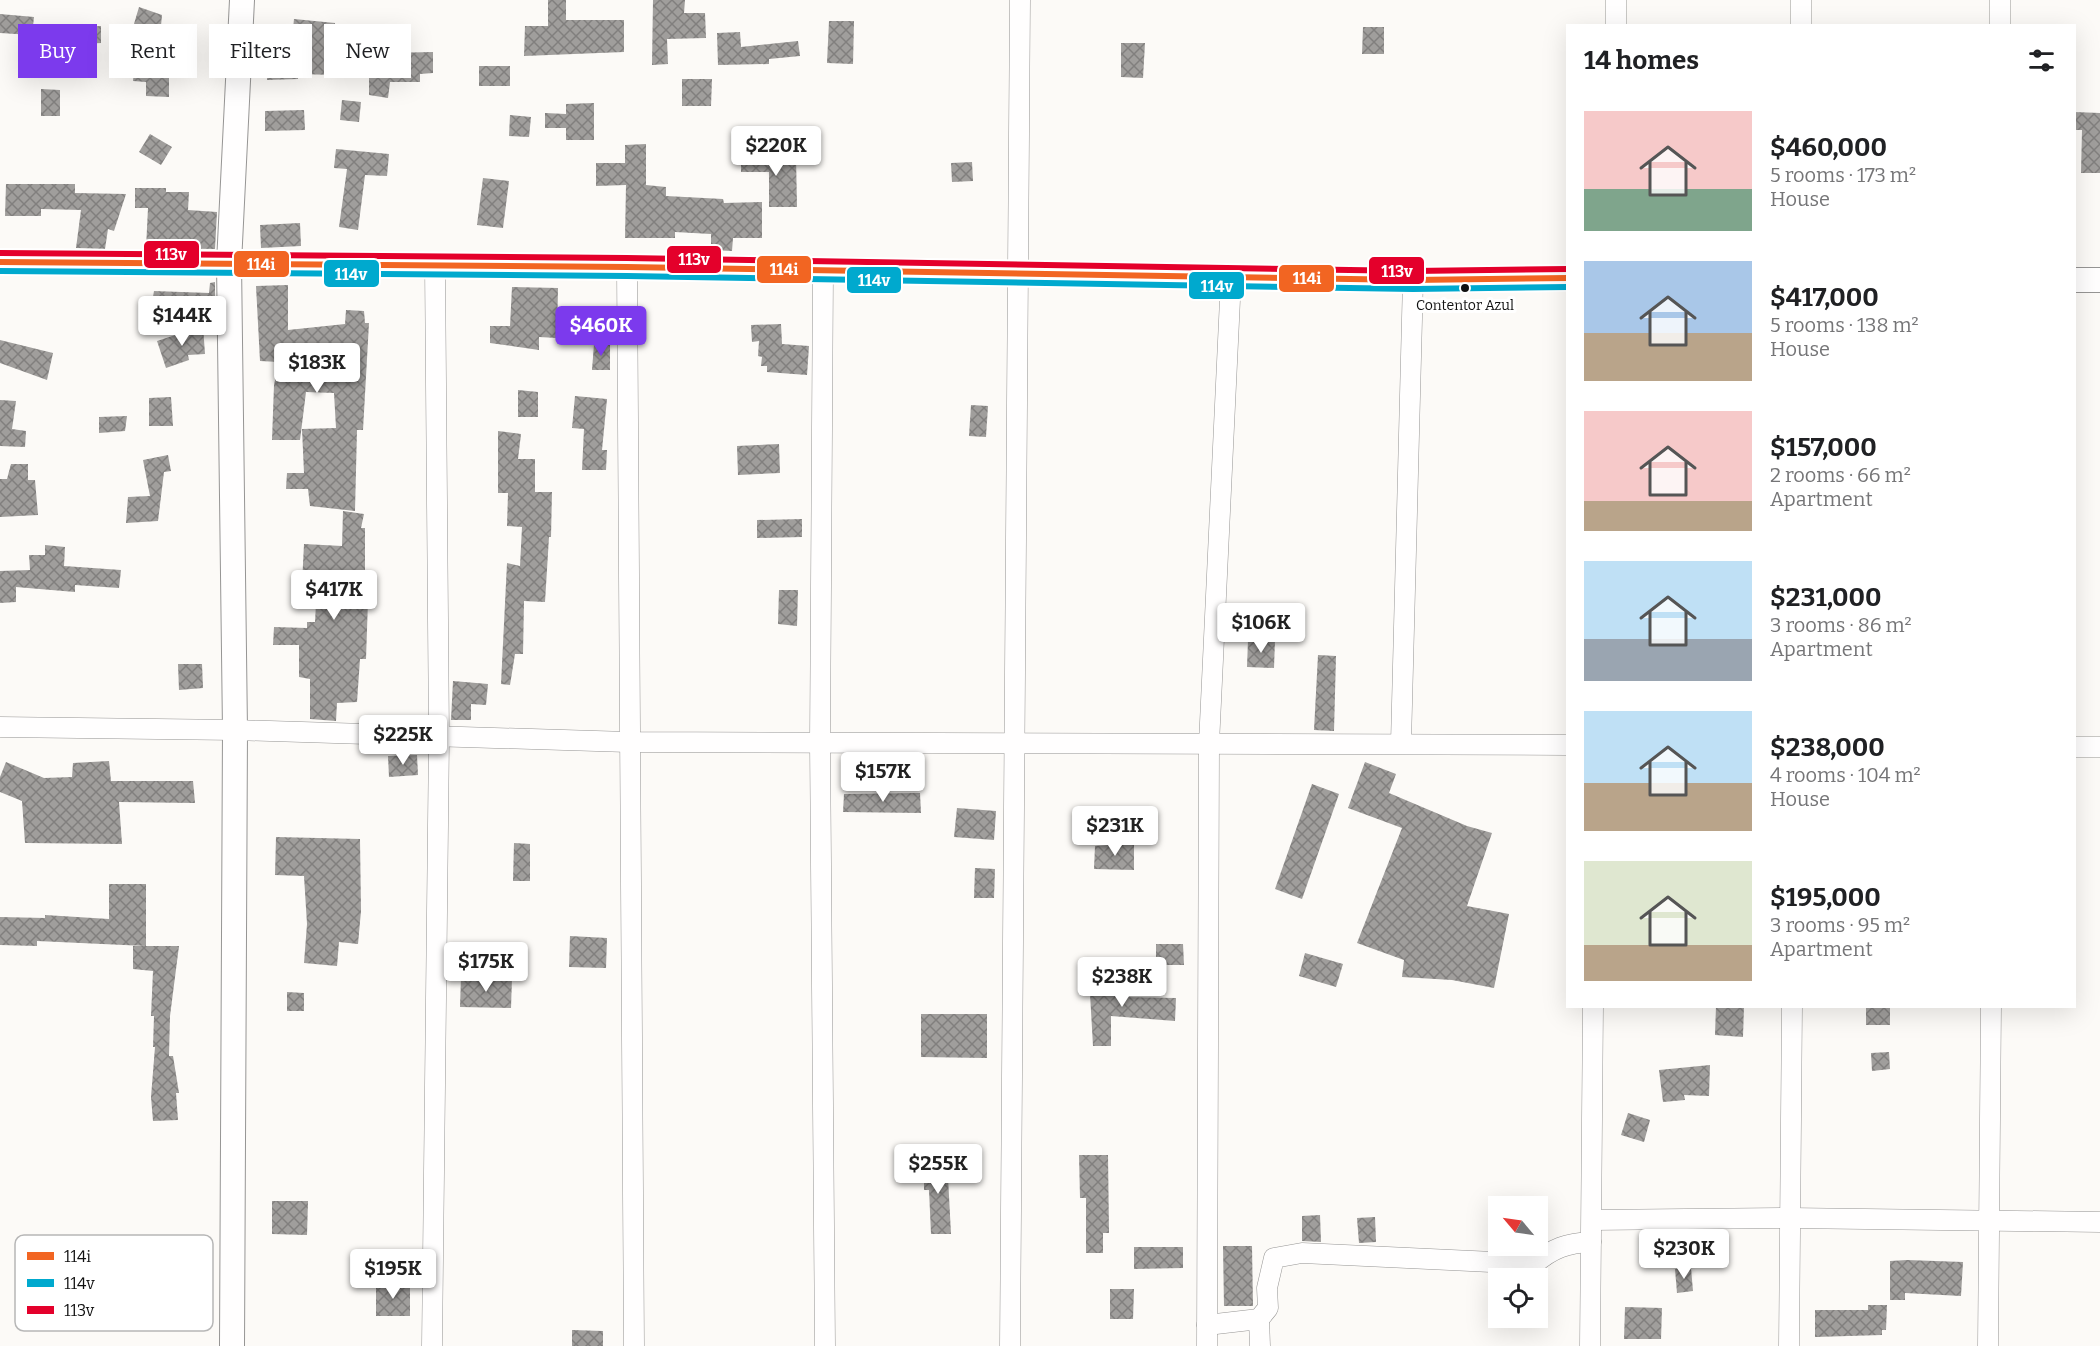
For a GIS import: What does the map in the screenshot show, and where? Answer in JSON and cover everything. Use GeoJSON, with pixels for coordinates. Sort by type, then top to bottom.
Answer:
{"type":"FeatureCollection","features":[{"type":"Feature","properties":{"kind":"street"},"geometry":{"type":"LineString","coordinates":[[232,1346],[235,730],[229,263],[242,0]]}},
{"type":"Feature","properties":{"kind":"street"},"geometry":{"type":"LineString","coordinates":[[1010,1346],[1020,0]]}},
{"type":"Feature","properties":{"kind":"street"},"geometry":{"type":"LineString","coordinates":[[1616,0],[1616,24]]}},
{"type":"Feature","properties":{"kind":"street"},"geometry":{"type":"LineString","coordinates":[[1801,24],[1802,0]]}},
{"type":"Feature","properties":{"kind":"street"},"geometry":{"type":"LineString","coordinates":[[2000,0],[2000,24]]}},
{"type":"Feature","properties":{"kind":"street"},"geometry":{"type":"LineString","coordinates":[[0,262],[627,267],[1413,280],[1566,278]]}},
{"type":"Feature","properties":{"kind":"street"},"geometry":{"type":"LineString","coordinates":[[432,1346],[439,738],[435,265]]}},
{"type":"Feature","properties":{"kind":"street"},"geometry":{"type":"LineString","coordinates":[[627,267],[628,742],[634,1346]]}},
{"type":"Feature","properties":{"kind":"street"},"geometry":{"type":"LineString","coordinates":[[823,272],[820,742],[825,1346]]}},
{"type":"Feature","properties":{"kind":"street"},"geometry":{"type":"LineString","coordinates":[[1207,1346],[1209,744],[1231,278]]}},
{"type":"Feature","properties":{"kind":"street"},"geometry":{"type":"LineString","coordinates":[[2076,280],[2100,279]]}},
{"type":"Feature","properties":{"kind":"street"},"geometry":{"type":"LineString","coordinates":[[1401,743],[1413,280]]}},
{"type":"Feature","properties":{"kind":"street"},"geometry":{"type":"LineString","coordinates":[[0,727],[235,730],[628,742],[1566,745]]}},
{"type":"Feature","properties":{"kind":"street"},"geometry":{"type":"LineString","coordinates":[[2076,747],[2100,747]]}},
{"type":"Feature","properties":{"kind":"street"},"geometry":{"type":"LineString","coordinates":[[1590,1346],[1593,1008]]}},
{"type":"Feature","properties":{"kind":"street"},"geometry":{"type":"LineString","coordinates":[[1789,1346],[1791,1008]]}},
{"type":"Feature","properties":{"kind":"street"},"geometry":{"type":"LineString","coordinates":[[1989,1346],[1991,1008]]}},
{"type":"Feature","properties":{"kind":"street"},"geometry":{"type":"LineString","coordinates":[[1592,1220],[1790,1218],[2100,1222]]}},
{"type":"Feature","properties":{"kind":"street"},"geometry":{"type":"LineString","coordinates":[[1260,1346],[1259,1319],[1268,1308],[1267,1288],[1274,1258],[1302,1253],[1534,1264],[1550,1250],[1570,1243],[1592,1242]]}},
{"type":"Feature","properties":{"kind":"street"},"geometry":{"type":"LineString","coordinates":[[1207,1326],[1259,1319]]}},
{"type":"Feature","properties":{"kind":"building"},"geometry":{"type":"Polygon","coordinates":[[[548,0],[566,0],[566,20],[624,20],[624,52],[524,56],[525,26],[548,26],[548,0]]]}},
{"type":"Feature","properties":{"kind":"building"},"geometry":{"type":"Polygon","coordinates":[[[653,0],[685,0],[684,13],[705,13],[706,38],[667,39],[668,64],[652,65],[653,0]]]}},
{"type":"Feature","properties":{"kind":"building"},"geometry":{"type":"Polygon","coordinates":[[[139,7],[162,15],[161,24],[134,24],[139,7]]]}},
{"type":"Feature","properties":{"kind":"building"},"geometry":{"type":"Polygon","coordinates":[[[0,14],[34,17],[33,24],[18,24],[18,34],[0,33],[0,14]]]}},
{"type":"Feature","properties":{"kind":"building"},"geometry":{"type":"Polygon","coordinates":[[[294,19],[335,23],[324,24],[324,75],[312,74],[312,24],[293,24],[294,19]]]}},
{"type":"Feature","properties":{"kind":"building"},"geometry":{"type":"Polygon","coordinates":[[[829,21],[854,21],[853,64],[827,63],[829,21]]]}},
{"type":"Feature","properties":{"kind":"building"},"geometry":{"type":"Polygon","coordinates":[[[97,26],[101,26],[101,43],[97,43],[97,26]]]}},
{"type":"Feature","properties":{"kind":"building"},"geometry":{"type":"Polygon","coordinates":[[[1363,27],[1384,27],[1384,54],[1362,54],[1363,27]]]}},
{"type":"Feature","properties":{"kind":"building"},"geometry":{"type":"Polygon","coordinates":[[[740,32],[741,47],[798,41],[800,56],[769,59],[769,64],[718,65],[717,33],[740,32]]]}},
{"type":"Feature","properties":{"kind":"building"},"geometry":{"type":"Polygon","coordinates":[[[1121,43],[1145,43],[1143,78],[1121,77],[1121,43]]]}},
{"type":"Feature","properties":{"kind":"building"},"geometry":{"type":"Polygon","coordinates":[[[411,52],[433,52],[433,73],[420,74],[420,82],[390,82],[388,98],[369,95],[369,78],[411,78],[411,52]]]}},
{"type":"Feature","properties":{"kind":"building"},"geometry":{"type":"Polygon","coordinates":[[[479,66],[510,66],[510,86],[479,86],[479,66]]]}},
{"type":"Feature","properties":{"kind":"building"},"geometry":{"type":"Polygon","coordinates":[[[133,78],[169,78],[169,97],[146,96],[146,82],[133,81],[133,78]]]}},
{"type":"Feature","properties":{"kind":"building"},"geometry":{"type":"Polygon","coordinates":[[[267,78],[298,78],[298,79],[267,80],[267,78]]]}},
{"type":"Feature","properties":{"kind":"building"},"geometry":{"type":"Polygon","coordinates":[[[682,79],[712,79],[711,106],[682,106],[682,79]]]}},
{"type":"Feature","properties":{"kind":"building"},"geometry":{"type":"Polygon","coordinates":[[[41,89],[60,90],[60,116],[41,116],[41,89]]]}},
{"type":"Feature","properties":{"kind":"building"},"geometry":{"type":"Polygon","coordinates":[[[342,100],[361,102],[359,122],[340,120],[342,100]]]}},
{"type":"Feature","properties":{"kind":"building"},"geometry":{"type":"Polygon","coordinates":[[[594,103],[594,140],[566,140],[566,128],[545,128],[545,113],[566,114],[566,104],[594,103]]]}},
{"type":"Feature","properties":{"kind":"building"},"geometry":{"type":"Polygon","coordinates":[[[304,110],[305,130],[265,131],[265,111],[304,110]]]}},
{"type":"Feature","properties":{"kind":"building"},"geometry":{"type":"Polygon","coordinates":[[[2076,112],[2100,113],[2100,173],[2081,173],[2082,130],[2076,130],[2076,112]]]}},
{"type":"Feature","properties":{"kind":"building"},"geometry":{"type":"Polygon","coordinates":[[[510,115],[531,117],[529,137],[509,136],[510,115]]]}},
{"type":"Feature","properties":{"kind":"building"},"geometry":{"type":"Polygon","coordinates":[[[150,134],[172,147],[161,165],[139,152],[150,134]]]}},
{"type":"Feature","properties":{"kind":"building"},"geometry":{"type":"Polygon","coordinates":[[[646,144],[646,185],[666,187],[666,196],[723,199],[724,203],[762,202],[762,238],[733,238],[732,251],[711,250],[711,234],[675,232],[675,238],[625,238],[626,185],[596,186],[596,163],[625,163],[625,145],[646,144]]]}},
{"type":"Feature","properties":{"kind":"building"},"geometry":{"type":"Polygon","coordinates":[[[336,149],[389,154],[387,176],[365,175],[358,230],[339,227],[347,169],[334,168],[336,149]]]}},
{"type":"Feature","properties":{"kind":"building"},"geometry":{"type":"Polygon","coordinates":[[[741,156],[796,156],[797,207],[769,207],[769,172],[741,172],[741,156]]]}},
{"type":"Feature","properties":{"kind":"building"},"geometry":{"type":"Polygon","coordinates":[[[972,162],[973,181],[952,182],[951,163],[972,162]]]}},
{"type":"Feature","properties":{"kind":"building"},"geometry":{"type":"Polygon","coordinates":[[[483,178],[509,181],[503,228],[477,225],[483,178]]]}},
{"type":"Feature","properties":{"kind":"building"},"geometry":{"type":"Polygon","coordinates":[[[6,184],[75,184],[75,193],[126,194],[114,231],[108,229],[105,249],[76,248],[81,210],[41,209],[41,216],[5,216],[6,184]]]}},
{"type":"Feature","properties":{"kind":"building"},"geometry":{"type":"Polygon","coordinates":[[[135,188],[166,188],[166,192],[189,192],[188,210],[217,212],[215,249],[146,248],[148,208],[135,208],[135,188]]]}},
{"type":"Feature","properties":{"kind":"building"},"geometry":{"type":"Polygon","coordinates":[[[300,223],[301,246],[261,248],[260,225],[300,223]]]}},
{"type":"Feature","properties":{"kind":"building"},"geometry":{"type":"Polygon","coordinates":[[[215,282],[215,318],[151,308],[154,291],[209,293],[210,283],[215,282]]]}},
{"type":"Feature","properties":{"kind":"building"},"geometry":{"type":"Polygon","coordinates":[[[288,285],[288,330],[345,324],[346,310],[364,311],[365,323],[369,323],[363,430],[357,430],[355,511],[310,506],[308,489],[286,489],[287,473],[304,473],[302,429],[336,428],[334,393],[306,392],[300,440],[272,440],[274,385],[279,362],[260,361],[256,286],[288,285]]]}},
{"type":"Feature","properties":{"kind":"building"},"geometry":{"type":"Polygon","coordinates":[[[512,287],[558,288],[557,338],[539,337],[539,350],[490,343],[490,326],[510,326],[512,287]]]}},
{"type":"Feature","properties":{"kind":"building"},"geometry":{"type":"Polygon","coordinates":[[[781,324],[782,344],[809,346],[807,375],[767,372],[767,366],[761,366],[762,357],[758,356],[759,341],[752,342],[751,325],[781,324]]]}},
{"type":"Feature","properties":{"kind":"building"},"geometry":{"type":"Polygon","coordinates":[[[203,326],[205,354],[188,355],[189,360],[166,368],[157,341],[203,326]]]}},
{"type":"Feature","properties":{"kind":"building"},"geometry":{"type":"Polygon","coordinates":[[[0,340],[53,353],[47,380],[0,363],[0,340]]]}},
{"type":"Feature","properties":{"kind":"building"},"geometry":{"type":"Polygon","coordinates":[[[594,344],[610,345],[610,370],[592,370],[594,344]]]}},
{"type":"Feature","properties":{"kind":"building"},"geometry":{"type":"Polygon","coordinates":[[[518,390],[538,392],[538,417],[518,417],[518,390]]]}},
{"type":"Feature","properties":{"kind":"building"},"geometry":{"type":"Polygon","coordinates":[[[575,396],[607,399],[602,450],[607,450],[606,470],[582,470],[584,429],[572,428],[575,396]]]}},
{"type":"Feature","properties":{"kind":"building"},"geometry":{"type":"Polygon","coordinates":[[[171,397],[173,426],[149,426],[149,398],[171,397]]]}},
{"type":"Feature","properties":{"kind":"building"},"geometry":{"type":"Polygon","coordinates":[[[0,400],[16,401],[12,429],[26,431],[25,447],[0,446],[0,400]]]}},
{"type":"Feature","properties":{"kind":"building"},"geometry":{"type":"Polygon","coordinates":[[[971,405],[988,406],[986,437],[969,436],[971,405]]]}},
{"type":"Feature","properties":{"kind":"building"},"geometry":{"type":"Polygon","coordinates":[[[127,416],[125,431],[99,433],[99,417],[127,416]]]}},
{"type":"Feature","properties":{"kind":"building"},"geometry":{"type":"Polygon","coordinates":[[[498,431],[521,434],[518,459],[535,459],[535,492],[552,492],[551,537],[549,537],[545,602],[524,601],[523,654],[515,654],[510,685],[501,684],[507,563],[520,566],[522,527],[507,526],[508,493],[498,493],[498,431]]]}},
{"type":"Feature","properties":{"kind":"building"},"geometry":{"type":"Polygon","coordinates":[[[779,444],[780,473],[738,475],[737,446],[779,444]]]}},
{"type":"Feature","properties":{"kind":"building"},"geometry":{"type":"Polygon","coordinates":[[[168,455],[171,471],[164,472],[158,521],[126,523],[128,497],[150,496],[143,460],[168,455]]]}},
{"type":"Feature","properties":{"kind":"building"},"geometry":{"type":"Polygon","coordinates":[[[11,464],[28,464],[28,480],[35,480],[38,515],[0,517],[0,479],[7,479],[11,464]]]}},
{"type":"Feature","properties":{"kind":"building"},"geometry":{"type":"Polygon","coordinates":[[[343,511],[364,514],[361,528],[365,528],[365,571],[369,571],[366,659],[360,659],[357,702],[337,703],[336,721],[310,719],[310,679],[299,677],[299,645],[273,645],[274,627],[307,628],[307,622],[315,622],[317,585],[302,584],[304,544],[342,546],[343,511]]]}},
{"type":"Feature","properties":{"kind":"building"},"geometry":{"type":"Polygon","coordinates":[[[802,519],[802,537],[757,538],[757,520],[802,519]]]}},
{"type":"Feature","properties":{"kind":"building"},"geometry":{"type":"Polygon","coordinates":[[[45,545],[65,547],[64,566],[121,570],[119,588],[75,585],[75,592],[16,587],[16,602],[0,603],[0,571],[30,570],[29,555],[45,555],[45,545]]]}},
{"type":"Feature","properties":{"kind":"building"},"geometry":{"type":"Polygon","coordinates":[[[779,590],[798,590],[797,626],[778,624],[779,590]]]}},
{"type":"Feature","properties":{"kind":"building"},"geometry":{"type":"Polygon","coordinates":[[[1248,640],[1275,640],[1274,668],[1247,667],[1248,640]]]}},
{"type":"Feature","properties":{"kind":"building"},"geometry":{"type":"Polygon","coordinates":[[[1318,655],[1336,656],[1334,731],[1314,730],[1318,655]]]}},
{"type":"Feature","properties":{"kind":"building"},"geometry":{"type":"Polygon","coordinates":[[[178,664],[202,664],[203,688],[179,690],[178,664]]]}},
{"type":"Feature","properties":{"kind":"building"},"geometry":{"type":"Polygon","coordinates":[[[453,681],[488,684],[486,705],[471,704],[471,720],[451,720],[453,681]]]}},
{"type":"Feature","properties":{"kind":"building"},"geometry":{"type":"Polygon","coordinates":[[[417,755],[418,775],[389,777],[388,756],[417,755]]]}},
{"type":"Feature","properties":{"kind":"building"},"geometry":{"type":"Polygon","coordinates":[[[109,761],[111,781],[193,781],[195,803],[119,802],[122,844],[25,843],[22,801],[0,792],[0,777],[6,762],[44,778],[72,777],[73,763],[109,761]]]}},
{"type":"Feature","properties":{"kind":"building"},"geometry":{"type":"Polygon","coordinates":[[[1365,762],[1396,774],[1389,793],[1467,826],[1492,833],[1467,906],[1509,914],[1494,988],[1452,980],[1402,977],[1404,960],[1357,943],[1402,828],[1348,808],[1365,762]]]}},
{"type":"Feature","properties":{"kind":"building"},"geometry":{"type":"Polygon","coordinates":[[[1312,784],[1339,794],[1302,899],[1275,889],[1312,784]]]}},
{"type":"Feature","properties":{"kind":"building"},"geometry":{"type":"Polygon","coordinates":[[[920,793],[921,813],[843,812],[844,794],[920,793]]]}},
{"type":"Feature","properties":{"kind":"building"},"geometry":{"type":"Polygon","coordinates":[[[957,808],[996,811],[994,840],[954,837],[957,808]]]}},
{"type":"Feature","properties":{"kind":"building"},"geometry":{"type":"Polygon","coordinates":[[[276,837],[360,839],[361,911],[358,944],[339,942],[337,966],[304,963],[307,924],[304,876],[275,875],[276,837]]]}},
{"type":"Feature","properties":{"kind":"building"},"geometry":{"type":"Polygon","coordinates":[[[514,843],[530,844],[530,881],[513,881],[514,843]]]}},
{"type":"Feature","properties":{"kind":"building"},"geometry":{"type":"Polygon","coordinates":[[[1134,843],[1134,870],[1094,869],[1095,846],[1134,843]]]}},
{"type":"Feature","properties":{"kind":"building"},"geometry":{"type":"Polygon","coordinates":[[[975,868],[995,869],[994,898],[974,898],[975,868]]]}},
{"type":"Feature","properties":{"kind":"building"},"geometry":{"type":"Polygon","coordinates":[[[109,884],[146,884],[146,946],[37,941],[37,946],[0,945],[0,917],[45,918],[45,915],[109,919],[109,884]]]}},
{"type":"Feature","properties":{"kind":"building"},"geometry":{"type":"Polygon","coordinates":[[[570,936],[607,938],[606,968],[569,967],[570,936]]]}},
{"type":"Feature","properties":{"kind":"building"},"geometry":{"type":"Polygon","coordinates":[[[1156,944],[1183,944],[1184,965],[1156,965],[1156,944]]]}},
{"type":"Feature","properties":{"kind":"building"},"geometry":{"type":"Polygon","coordinates":[[[133,946],[179,946],[170,1016],[169,1056],[173,1056],[179,1093],[176,1093],[178,1120],[153,1121],[151,1097],[155,1047],[153,1047],[154,1016],[151,1016],[153,971],[133,969],[133,946]]]}},
{"type":"Feature","properties":{"kind":"building"},"geometry":{"type":"Polygon","coordinates":[[[1305,953],[1343,964],[1336,987],[1299,976],[1305,953]]]}},
{"type":"Feature","properties":{"kind":"building"},"geometry":{"type":"Polygon","coordinates":[[[1110,975],[1110,989],[1123,989],[1123,997],[1176,998],[1175,1021],[1111,1016],[1111,1046],[1093,1046],[1089,976],[1110,975]]]}},
{"type":"Feature","properties":{"kind":"building"},"geometry":{"type":"Polygon","coordinates":[[[461,977],[512,978],[511,1008],[460,1007],[461,977]]]}},
{"type":"Feature","properties":{"kind":"building"},"geometry":{"type":"Polygon","coordinates":[[[287,992],[304,993],[304,1011],[287,1011],[287,992]]]}},
{"type":"Feature","properties":{"kind":"building"},"geometry":{"type":"Polygon","coordinates":[[[1716,1008],[1744,1008],[1743,1037],[1715,1035],[1716,1008]]]}},
{"type":"Feature","properties":{"kind":"building"},"geometry":{"type":"Polygon","coordinates":[[[1866,1008],[1890,1008],[1890,1025],[1866,1025],[1866,1008]]]}},
{"type":"Feature","properties":{"kind":"building"},"geometry":{"type":"Polygon","coordinates":[[[921,1014],[987,1014],[987,1058],[921,1057],[921,1014]]]}},
{"type":"Feature","properties":{"kind":"building"},"geometry":{"type":"Polygon","coordinates":[[[1889,1052],[1890,1069],[1872,1071],[1871,1053],[1889,1052]]]}},
{"type":"Feature","properties":{"kind":"building"},"geometry":{"type":"Polygon","coordinates":[[[1710,1065],[1709,1096],[1684,1095],[1685,1100],[1663,1102],[1659,1070],[1710,1065]]]}},
{"type":"Feature","properties":{"kind":"building"},"geometry":{"type":"Polygon","coordinates":[[[1628,1113],[1650,1120],[1644,1142],[1621,1135],[1628,1113]]]}},
{"type":"Feature","properties":{"kind":"building"},"geometry":{"type":"Polygon","coordinates":[[[1079,1155],[1108,1155],[1109,1233],[1103,1233],[1103,1253],[1086,1253],[1086,1198],[1080,1198],[1079,1155]]]}},
{"type":"Feature","properties":{"kind":"building"},"geometry":{"type":"Polygon","coordinates":[[[947,1158],[951,1234],[931,1234],[929,1190],[924,1190],[924,1159],[947,1158]]]}},
{"type":"Feature","properties":{"kind":"building"},"geometry":{"type":"Polygon","coordinates":[[[272,1201],[308,1201],[307,1235],[272,1234],[272,1201]]]}},
{"type":"Feature","properties":{"kind":"building"},"geometry":{"type":"Polygon","coordinates":[[[1320,1215],[1321,1242],[1302,1241],[1302,1216],[1320,1215]]]}},
{"type":"Feature","properties":{"kind":"building"},"geometry":{"type":"Polygon","coordinates":[[[1375,1217],[1376,1242],[1359,1243],[1357,1218],[1375,1217]]]}},
{"type":"Feature","properties":{"kind":"building"},"geometry":{"type":"Polygon","coordinates":[[[1223,1246],[1252,1246],[1253,1306],[1224,1306],[1223,1246]]]}},
{"type":"Feature","properties":{"kind":"building"},"geometry":{"type":"Polygon","coordinates":[[[1134,1247],[1183,1247],[1183,1268],[1134,1269],[1134,1247]]]}},
{"type":"Feature","properties":{"kind":"building"},"geometry":{"type":"Polygon","coordinates":[[[1890,1261],[1963,1262],[1961,1296],[1905,1293],[1905,1300],[1890,1300],[1890,1261]]]}},
{"type":"Feature","properties":{"kind":"building"},"geometry":{"type":"Polygon","coordinates":[[[1691,1268],[1693,1291],[1677,1293],[1675,1269],[1691,1268]]]}},
{"type":"Feature","properties":{"kind":"building"},"geometry":{"type":"Polygon","coordinates":[[[376,1284],[410,1284],[410,1316],[376,1316],[376,1284]]]}},
{"type":"Feature","properties":{"kind":"building"},"geometry":{"type":"Polygon","coordinates":[[[1110,1289],[1134,1289],[1133,1319],[1110,1319],[1110,1289]]]}},
{"type":"Feature","properties":{"kind":"building"},"geometry":{"type":"Polygon","coordinates":[[[1868,1305],[1887,1305],[1886,1330],[1882,1330],[1882,1335],[1815,1337],[1815,1310],[1868,1310],[1868,1305]]]}},
{"type":"Feature","properties":{"kind":"building"},"geometry":{"type":"Polygon","coordinates":[[[1625,1307],[1662,1308],[1661,1339],[1624,1339],[1625,1307]]]}},
{"type":"Feature","properties":{"kind":"building"},"geometry":{"type":"Polygon","coordinates":[[[572,1330],[603,1331],[603,1346],[572,1346],[572,1330]]]}},
{"type":"Feature","properties":{"kind":"transit line","name":"113v"},"geometry":{"type":"LineString","coordinates":[[0,253],[627,258],[1413,271],[1566,269]]}},
{"type":"Feature","properties":{"kind":"transit line","name":"114i"},"geometry":{"type":"LineString","coordinates":[[0,262],[627,267],[1413,280],[1566,278]]}},
{"type":"Feature","properties":{"kind":"transit line","name":"114v"},"geometry":{"type":"LineString","coordinates":[[0,271],[627,276],[1413,289],[1566,287]]}},
{"type":"Feature","properties":{"kind":"place","name":"Contentor Azul"},"geometry":{"type":"Point","coordinates":[1465,288]}}]}
